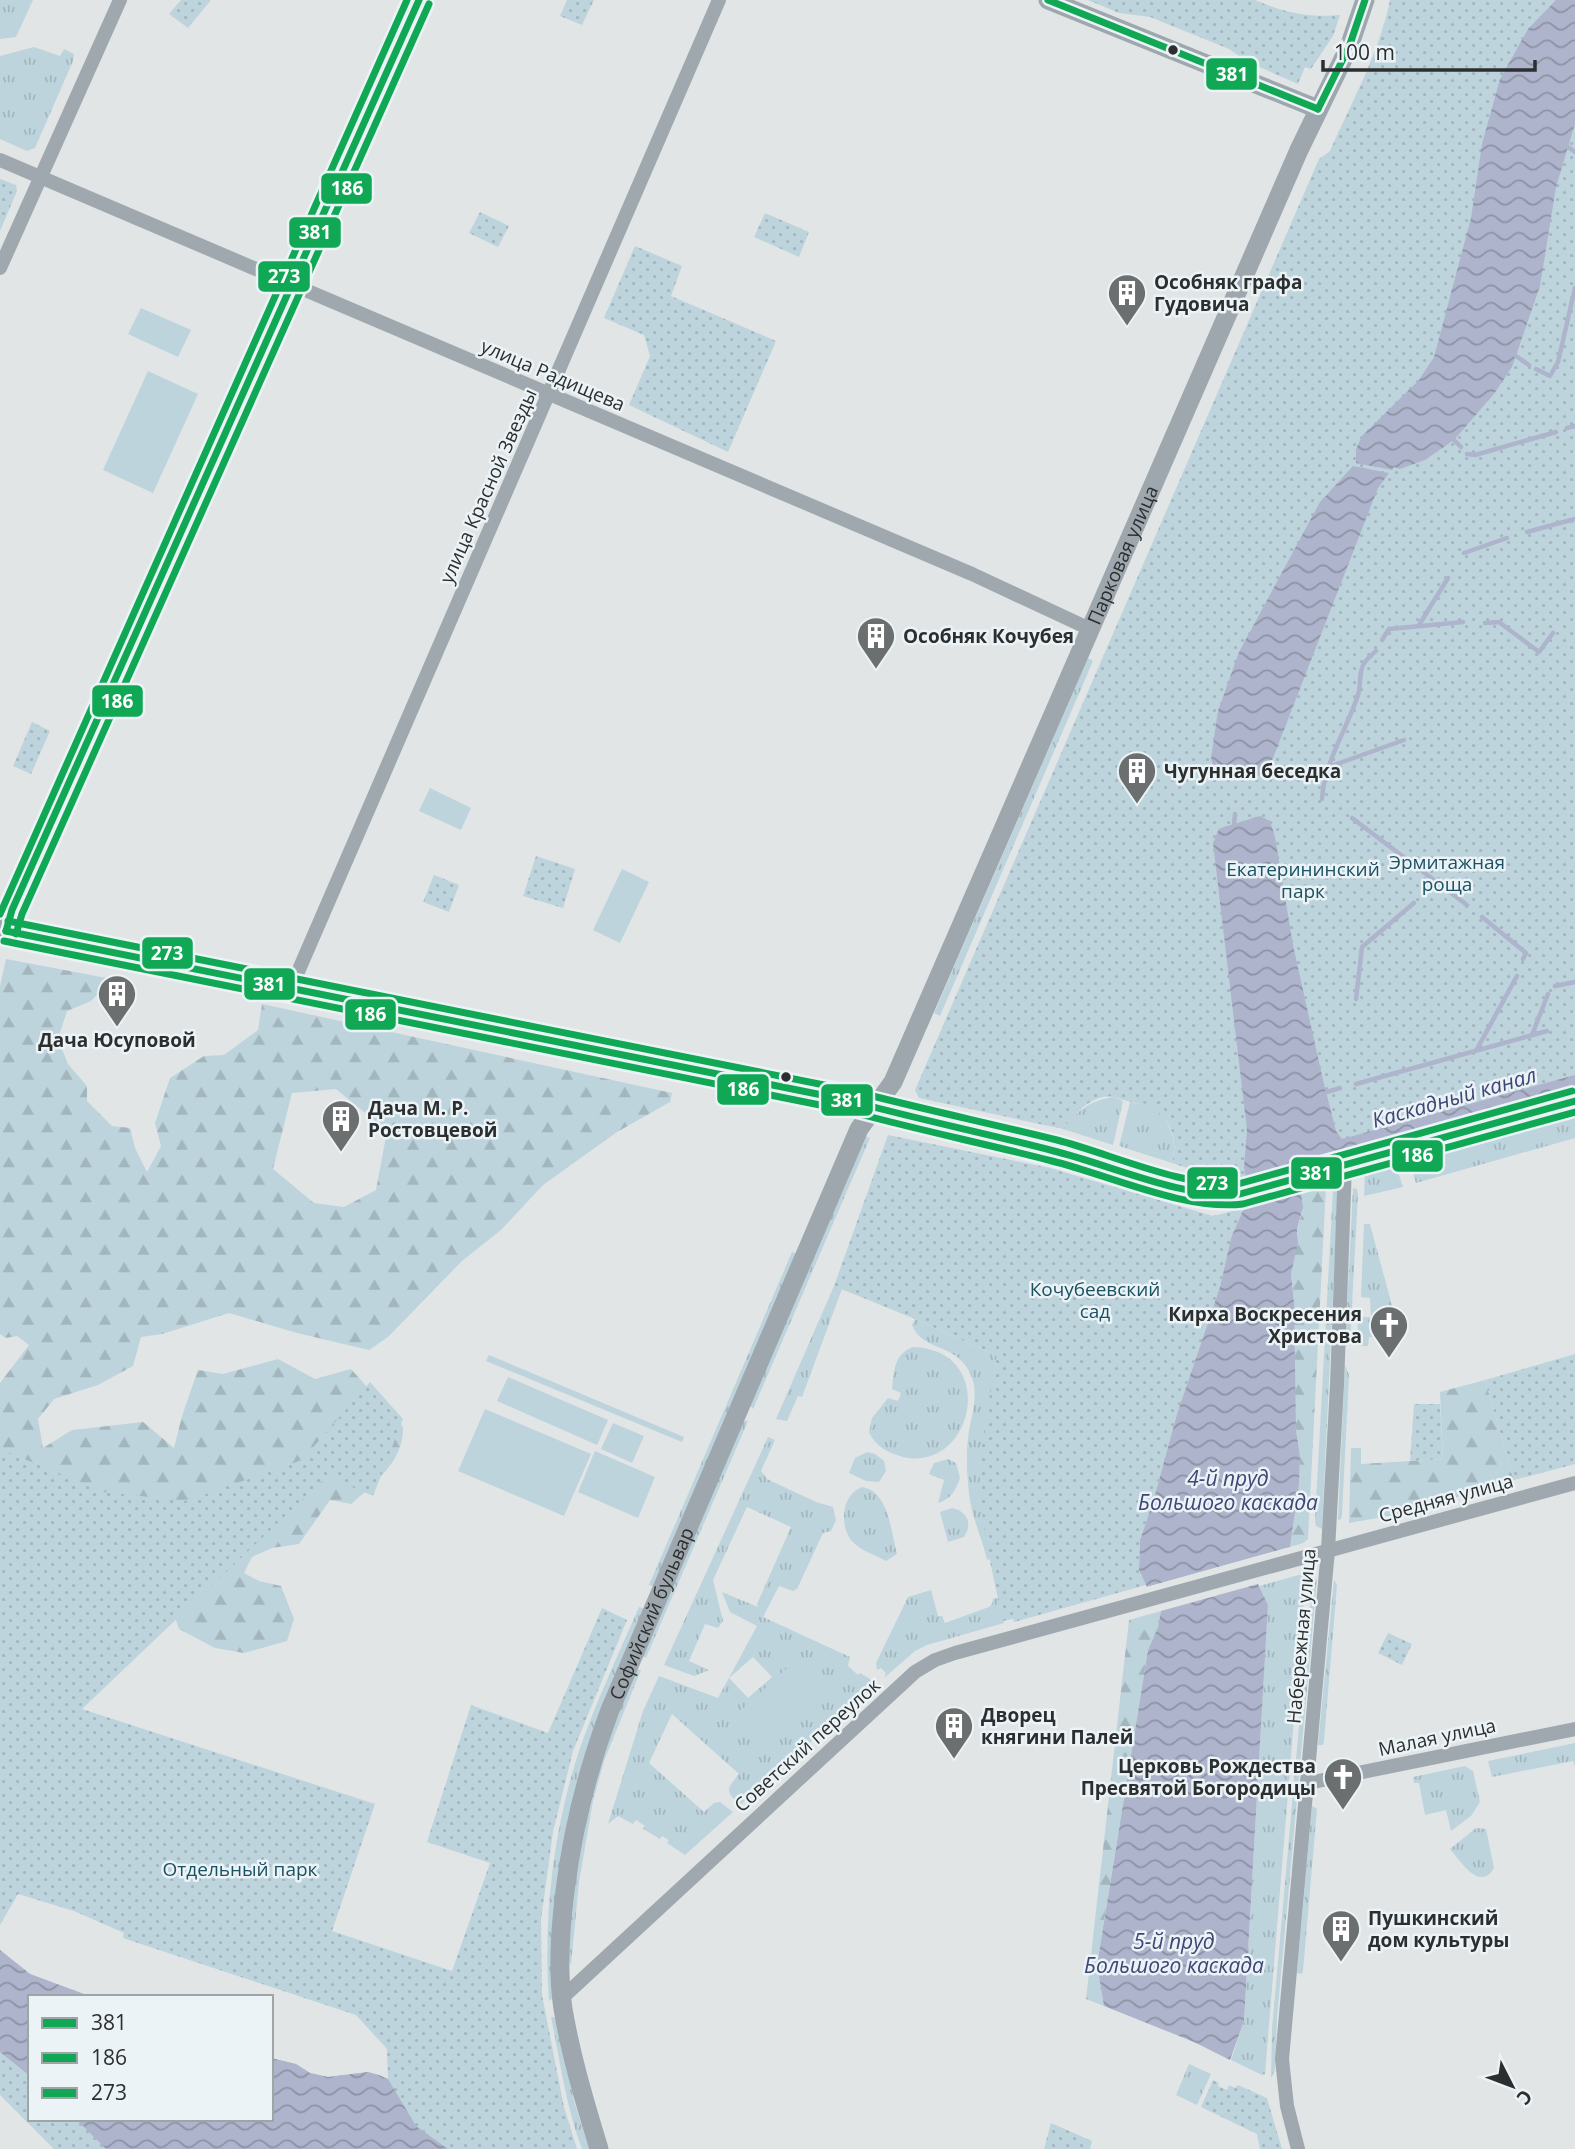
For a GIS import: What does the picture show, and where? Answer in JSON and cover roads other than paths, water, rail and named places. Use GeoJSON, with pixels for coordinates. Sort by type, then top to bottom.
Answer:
{"type":"FeatureCollection","features":[{"type":"Feature","properties":{"kind":"main road"},"geometry":{"type":"LineString","coordinates":[[419,0],[3,931],[784,1087],[1056,1151],[1191,1191],[1218,1196],[1240,1194],[1575,1101]]}},
{"type":"Feature","properties":{"kind":"main road"},"geometry":{"type":"LineString","coordinates":[[1048,0],[1318,109]]}},
{"type":"Feature","properties":{"kind":"main road","name":"Парковая улица"},"geometry":{"type":"LineString","coordinates":[[875,1108],[893,1082],[1284,183],[1349,47],[1365,0]]}},
{"type":"Feature","properties":{"kind":"main road","name":"Софийский бульвар"},"geometry":{"type":"LineString","coordinates":[[599,2149],[579,2078],[562,1998],[559,1958],[572,1837],[592,1756],[859,1129],[875,1108]]}},
{"type":"Feature","properties":{"kind":"street"},"geometry":{"type":"LineString","coordinates":[[0,268],[120,0]]}},
{"type":"Feature","properties":{"kind":"street","name":"улица Красной Звезды"},"geometry":{"type":"LineString","coordinates":[[291,988],[719,0]]}},
{"type":"Feature","properties":{"kind":"street","name":"улица Радищева"},"geometry":{"type":"LineString","coordinates":[[0,160],[972,574],[1090,629]]}},
{"type":"Feature","properties":{"kind":"street","name":"Набережная улица"},"geometry":{"type":"LineString","coordinates":[[1298,2149],[1287,2106],[1282,2059],[1328,1550],[1345,1165]]}},
{"type":"Feature","properties":{"kind":"street","name":"Средняя улица"},"geometry":{"type":"LineString","coordinates":[[1328,1550],[1575,1483]]}},
{"type":"Feature","properties":{"kind":"street","name":"Советский переулок"},"geometry":{"type":"LineString","coordinates":[[562,1998],[915,1672],[935,1660],[1328,1550]]}},
{"type":"Feature","properties":{"kind":"street","name":"Малая улица"},"geometry":{"type":"LineString","coordinates":[[1308,1783],[1575,1729]]}},
{"type":"Feature","properties":{"kind":"water"},"geometry":{"type":"Polygon","coordinates":[[[1556,0],[1575,0],[1575,124],[1556,187],[1540,286],[1512,367],[1494,394],[1454,440],[1425,460],[1400,469],[1394,467],[1392,470],[1356,463],[1356,449],[1362,436],[1419,380],[1434,357],[1471,218],[1482,144],[1500,79],[1528,29],[1556,0]]]}},
{"type":"Feature","properties":{"kind":"water"},"geometry":{"type":"Polygon","coordinates":[[[1353,466],[1389,473],[1378,488],[1273,758],[1262,774],[1255,777],[1231,774],[1213,766],[1211,758],[1218,711],[1239,652],[1320,502],[1353,466]]]}},
{"type":"Feature","properties":{"kind":"water"},"geometry":{"type":"Polygon","coordinates":[[[1260,816],[1270,821],[1275,837],[1293,945],[1323,1080],[1336,1131],[1342,1139],[1575,1075],[1575,1086],[1246,1179],[1244,1167],[1247,1130],[1213,843],[1219,829],[1260,816]]]}},
{"type":"Feature","properties":{"kind":"water","name":"4-й пруд Большого каскада"},"geometry":{"type":"Polygon","coordinates":[[[1301,1194],[1303,1207],[1291,1274],[1294,1302],[1296,1430],[1300,1456],[1299,1485],[1290,1547],[1147,1587],[1139,1570],[1140,1540],[1177,1414],[1220,1287],[1231,1238],[1244,1208],[1301,1194]]]}},
{"type":"Feature","properties":{"kind":"water","name":"5-й пруд Большого каскада"},"geometry":{"type":"Polygon","coordinates":[[[1258,1584],[1268,1605],[1244,2021],[1230,2060],[1194,2042],[1104,2006],[1097,1965],[1148,1650],[1158,1627],[1161,1611],[1258,1584]]]}},
{"type":"Feature","properties":{"kind":"water"},"geometry":{"type":"Polygon","coordinates":[[[0,1950],[30,1974],[87,1995],[28,1995],[28,2074],[0,2052],[0,1950]]]}},
{"type":"Feature","properties":{"kind":"water"},"geometry":{"type":"Polygon","coordinates":[[[273,2058],[296,2064],[310,2073],[328,2077],[368,2072],[388,2079],[416,2126],[448,2149],[106,2149],[78,2121],[273,2121],[273,2058]]]}},
{"type":"Feature","properties":{"kind":"waterway"},"geometry":{"type":"LineString","coordinates":[[1568,147],[1575,152]]}},
{"type":"Feature","properties":{"kind":"waterway"},"geometry":{"type":"LineString","coordinates":[[1536,369],[1550,376],[1558,362],[1575,288]]}},
{"type":"Feature","properties":{"kind":"waterway"},"geometry":{"type":"LineString","coordinates":[[1516,356],[1529,365]]}},
{"type":"Feature","properties":{"kind":"waterway"},"geometry":{"type":"LineString","coordinates":[[1567,428],[1575,426]]}},
{"type":"Feature","properties":{"kind":"waterway"},"geometry":{"type":"LineString","coordinates":[[1467,454],[1475,455],[1556,432]]}},
{"type":"Feature","properties":{"kind":"waterway"},"geometry":{"type":"LineString","coordinates":[[1454,440],[1461,447]]}},
{"type":"Feature","properties":{"kind":"waterway"},"geometry":{"type":"LineString","coordinates":[[1527,532],[1575,519]]}},
{"type":"Feature","properties":{"kind":"waterway"},"geometry":{"type":"LineString","coordinates":[[1464,553],[1507,538]]}},
{"type":"Feature","properties":{"kind":"waterway"},"geometry":{"type":"LineString","coordinates":[[1419,625],[1448,578]]}},
{"type":"Feature","properties":{"kind":"waterway"},"geometry":{"type":"LineString","coordinates":[[1382,640],[1389,629],[1463,622]]}},
{"type":"Feature","properties":{"kind":"waterway"},"geometry":{"type":"LineString","coordinates":[[1485,623],[1499,622],[1539,652],[1553,633]]}},
{"type":"Feature","properties":{"kind":"waterway"},"geometry":{"type":"LineString","coordinates":[[1322,799],[1331,759],[1358,695],[1363,665],[1376,651]]}},
{"type":"Feature","properties":{"kind":"waterway"},"geometry":{"type":"LineString","coordinates":[[1331,766],[1404,740]]}},
{"type":"Feature","properties":{"kind":"waterway"},"geometry":{"type":"LineString","coordinates":[[1234,825],[1235,814]]}},
{"type":"Feature","properties":{"kind":"waterway"},"geometry":{"type":"LineString","coordinates":[[1352,818],[1467,905]]}},
{"type":"Feature","properties":{"kind":"waterway"},"geometry":{"type":"LineString","coordinates":[[1356,999],[1362,947],[1414,903]]}},
{"type":"Feature","properties":{"kind":"waterway"},"geometry":{"type":"LineString","coordinates":[[1482,917],[1526,953],[1523,959]]}},
{"type":"Feature","properties":{"kind":"waterway"},"geometry":{"type":"LineString","coordinates":[[1477,1049],[1517,976]]}},
{"type":"Feature","properties":{"kind":"waterway"},"geometry":{"type":"LineString","coordinates":[[1555,986],[1575,982]]}},
{"type":"Feature","properties":{"kind":"waterway"},"geometry":{"type":"LineString","coordinates":[[1532,1035],[1548,994]]}},
{"type":"Feature","properties":{"kind":"waterway"},"geometry":{"type":"LineString","coordinates":[[1356,1084],[1547,1031]]}},
{"type":"Feature","properties":{"kind":"waterway"},"geometry":{"type":"LineString","coordinates":[[1327,1092],[1340,1088]]}},
{"type":"Feature","properties":{"kind":"place","name":"Особняк графа Гудовича"},"geometry":{"type":"Point","coordinates":[1127,327]}},
{"type":"Feature","properties":{"kind":"place","name":"Особняк Кочубея"},"geometry":{"type":"Point","coordinates":[876,670]}},
{"type":"Feature","properties":{"kind":"place","name":"Чугунная беседка"},"geometry":{"type":"Point","coordinates":[1137,805]}},
{"type":"Feature","properties":{"kind":"place","name":"Дача Юсуповой"},"geometry":{"type":"Point","coordinates":[117,1028]}},
{"type":"Feature","properties":{"kind":"place","name":"Дача М. Р. Ростовцевой"},"geometry":{"type":"Point","coordinates":[341,1153]}},
{"type":"Feature","properties":{"kind":"place","name":"Кирха Воскресения Христова"},"geometry":{"type":"Point","coordinates":[1389,1359]}},
{"type":"Feature","properties":{"kind":"place","name":"Дворец княгини Палей"},"geometry":{"type":"Point","coordinates":[954,1760]}},
{"type":"Feature","properties":{"kind":"place","name":"Церковь Рождества Пресвятой Богородицы"},"geometry":{"type":"Point","coordinates":[1343,1811]}},
{"type":"Feature","properties":{"kind":"place","name":"Пушкинский дом культуры"},"geometry":{"type":"Point","coordinates":[1341,1963]}},
{"type":"Feature","properties":{"kind":"park label","name":"Эрмитажная роща"},"geometry":{"type":"Point","coordinates":[1447,873]}},
{"type":"Feature","properties":{"kind":"park label","name":"Екатерининский парк"},"geometry":{"type":"Point","coordinates":[1303,880]}},
{"type":"Feature","properties":{"kind":"park label","name":"Кочубеевский сад"},"geometry":{"type":"Point","coordinates":[1095,1300]}},
{"type":"Feature","properties":{"kind":"park label","name":"Отдельный парк"},"geometry":{"type":"Point","coordinates":[240,1869]}},
{"type":"Feature","properties":{"kind":"water label","name":"Каскадный канал"},"geometry":{"type":"Point","coordinates":[1454,1097]}}]}
